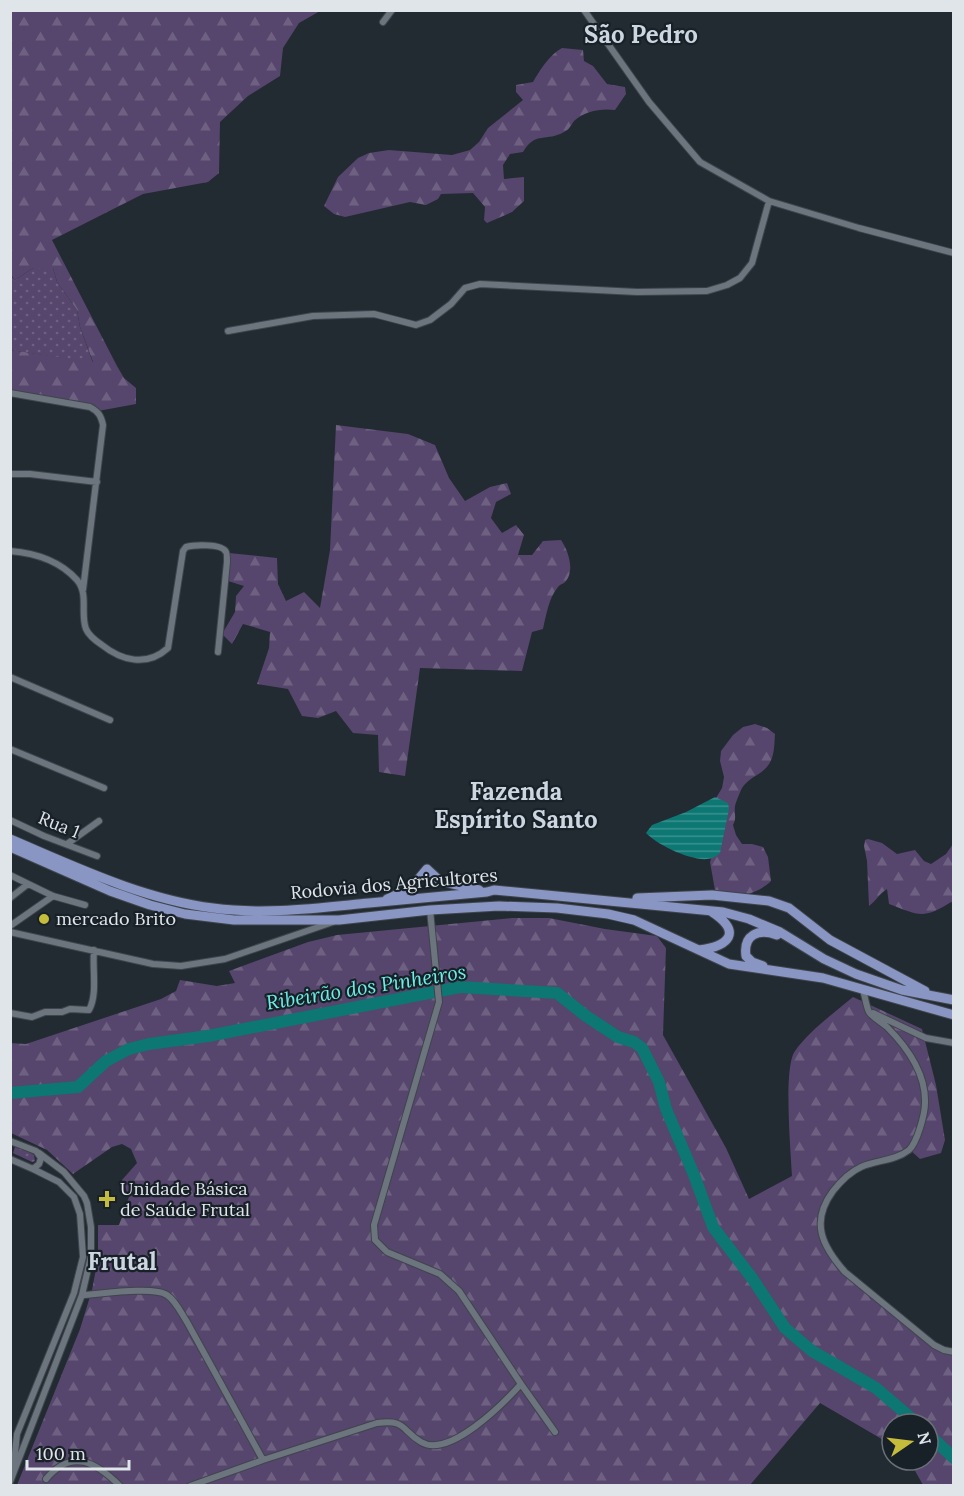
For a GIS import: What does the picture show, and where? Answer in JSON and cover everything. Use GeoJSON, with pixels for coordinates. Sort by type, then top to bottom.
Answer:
{"type":"FeatureCollection","features":[{"type":"Feature","properties":{"kind":"main road","name":"Rodovia dos Agricultores"},"geometry":{"type":"LineString","coordinates":[[10,839],[107,880],[147,894],[215,909],[259,911],[306,909],[494,890],[708,910],[749,919],[780,932],[805,945],[824,959],[856,974],[902,990],[954,1000]]}},
{"type":"Feature","properties":{"kind":"main road","name":"Rodovia dos Agricultores"},"geometry":{"type":"LineString","coordinates":[[10,847],[110,891],[150,905],[185,914],[234,920],[339,920],[430,910],[499,906],[592,911],[634,920],[729,964],[823,978],[954,1015]]}},
{"type":"Feature","properties":{"kind":"main road"},"geometry":{"type":"LineString","coordinates":[[381,902],[411,888],[427,869],[440,881],[487,892]]}},
{"type":"Feature","properties":{"kind":"main road"},"geometry":{"type":"LineString","coordinates":[[598,900],[712,895],[769,901],[789,908],[844,948],[865,957],[921,990],[939,996]]}},
{"type":"Feature","properties":{"kind":"main road"},"geometry":{"type":"LineString","coordinates":[[699,950],[717,948],[727,940],[729,932],[722,919],[708,910]]}},
{"type":"Feature","properties":{"kind":"main road"},"geometry":{"type":"LineString","coordinates":[[780,973],[752,962],[746,956],[745,947],[749,938],[757,933],[770,932],[805,945]]}},
{"type":"Feature","properties":{"kind":"street"},"geometry":{"type":"LineString","coordinates":[[383,22],[392,10]]}},
{"type":"Feature","properties":{"kind":"street"},"geometry":{"type":"LineString","coordinates":[[584,10],[650,102],[700,162],[769,201],[954,253]]}},
{"type":"Feature","properties":{"kind":"street"},"geometry":{"type":"LineString","coordinates":[[228,331],[313,316],[374,314],[416,325],[430,320],[451,304],[465,288],[480,284],[638,292],[707,291],[727,285],[745,273],[752,263],[769,201]]}},
{"type":"Feature","properties":{"kind":"street"},"geometry":{"type":"LineString","coordinates":[[10,393],[90,407],[98,411],[103,425],[83,590],[85,627],[94,639],[123,659],[153,658],[168,648],[183,551],[187,546],[215,546],[226,552],[218,652]]}},
{"type":"Feature","properties":{"kind":"street"},"geometry":{"type":"LineString","coordinates":[[10,474],[30,474],[97,482]]}},
{"type":"Feature","properties":{"kind":"street"},"geometry":{"type":"LineString","coordinates":[[10,550],[45,557],[77,580],[83,590]]}},
{"type":"Feature","properties":{"kind":"street"},"geometry":{"type":"LineString","coordinates":[[10,677],[110,720]]}},
{"type":"Feature","properties":{"kind":"street"},"geometry":{"type":"LineString","coordinates":[[10,749],[104,788]]}},
{"type":"Feature","properties":{"kind":"street","name":"Rua 1"},"geometry":{"type":"LineString","coordinates":[[10,820],[97,856]]}},
{"type":"Feature","properties":{"kind":"street"},"geometry":{"type":"LineString","coordinates":[[67,844],[99,822]]}},
{"type":"Feature","properties":{"kind":"street"},"geometry":{"type":"LineString","coordinates":[[10,875],[53,896],[85,905]]}},
{"type":"Feature","properties":{"kind":"street"},"geometry":{"type":"LineString","coordinates":[[10,898],[28,884]]}},
{"type":"Feature","properties":{"kind":"street"},"geometry":{"type":"LineString","coordinates":[[10,926],[53,896]]}},
{"type":"Feature","properties":{"kind":"street"},"geometry":{"type":"LineString","coordinates":[[430,910],[439,1002],[374,1225],[374,1235],[378,1244],[387,1252],[440,1274],[459,1291],[555,1432]]}},
{"type":"Feature","properties":{"kind":"street"},"geometry":{"type":"LineString","coordinates":[[21,919],[22,934]]}},
{"type":"Feature","properties":{"kind":"street"},"geometry":{"type":"LineString","coordinates":[[10,932],[153,964],[181,966],[225,959],[339,920]]}},
{"type":"Feature","properties":{"kind":"street"},"geometry":{"type":"LineString","coordinates":[[10,1013],[38,1017],[43,1013],[90,1009],[94,950]]}},
{"type":"Feature","properties":{"kind":"street"},"geometry":{"type":"LineString","coordinates":[[863,990],[869,1012],[886,1026],[910,1055],[920,1074],[925,1091],[924,1116],[910,1150],[894,1158],[863,1166],[846,1176],[835,1188],[821,1213],[820,1225],[823,1239],[834,1260],[845,1272],[934,1345],[954,1352]]}},
{"type":"Feature","properties":{"kind":"street"},"geometry":{"type":"LineString","coordinates":[[869,1012],[880,1015],[926,1038],[954,1043]]}},
{"type":"Feature","properties":{"kind":"street"},"geometry":{"type":"LineString","coordinates":[[10,1150],[13,1142],[39,1153],[72,1179],[87,1203],[91,1227],[91,1256],[82,1295],[12,1479]]}},
{"type":"Feature","properties":{"kind":"street"},"geometry":{"type":"LineString","coordinates":[[33,1168],[39,1164],[41,1158],[39,1153]]}},
{"type":"Feature","properties":{"kind":"street"},"geometry":{"type":"LineString","coordinates":[[10,1159],[59,1182],[74,1197],[80,1214],[83,1257],[74,1293],[17,1434],[12,1479]]}},
{"type":"Feature","properties":{"kind":"street"},"geometry":{"type":"LineString","coordinates":[[82,1295],[153,1291],[168,1295],[187,1322],[263,1460]]}},
{"type":"Feature","properties":{"kind":"street"},"geometry":{"type":"LineString","coordinates":[[190,1485],[377,1423],[390,1421],[403,1426],[423,1443],[438,1444],[463,1436],[488,1419],[521,1384]]}},
{"type":"Feature","properties":{"kind":"street"},"geometry":{"type":"LineString","coordinates":[[46,1479],[60,1465],[82,1461],[94,1464],[120,1485]]}},
{"type":"Feature","properties":{"kind":"green space"},"geometry":{"type":"Polygon","coordinates":[[[10,11],[320,11],[299,23],[283,48],[280,76],[248,96],[220,122],[219,173],[208,182],[143,194],[52,240],[117,366],[124,378],[136,388],[136,404],[98,411],[11,393],[11,350],[93,362],[80,327],[77,310],[57,282],[53,268],[33,268],[15,280],[11,275],[10,11]]]}},
{"type":"Feature","properties":{"kind":"green space"},"geometry":{"type":"Polygon","coordinates":[[[562,48],[583,50],[584,61],[593,66],[607,84],[625,87],[626,94],[615,110],[604,109],[588,113],[574,121],[566,131],[532,141],[523,152],[510,154],[503,165],[504,179],[524,177],[524,201],[512,212],[487,223],[484,220],[485,207],[473,193],[441,194],[438,199],[426,205],[410,202],[345,217],[334,214],[324,206],[338,177],[358,158],[369,153],[389,150],[452,155],[470,150],[479,142],[488,128],[523,100],[516,92],[516,85],[533,82],[549,58],[562,48]]]}},
{"type":"Feature","properties":{"kind":"green space"},"geometry":{"type":"Polygon","coordinates":[[[33,268],[53,268],[57,282],[77,310],[80,327],[93,363],[11,350],[10,275],[15,280],[33,268]]]}},
{"type":"Feature","properties":{"kind":"green space"},"geometry":{"type":"Polygon","coordinates":[[[336,425],[408,434],[435,445],[449,478],[465,501],[490,487],[507,483],[511,494],[496,502],[491,518],[502,533],[516,525],[524,535],[518,555],[532,555],[543,541],[561,540],[570,560],[569,576],[552,596],[543,629],[532,632],[522,671],[420,668],[405,776],[379,772],[378,735],[353,733],[336,711],[318,718],[302,716],[288,689],[257,684],[269,648],[270,632],[243,624],[232,644],[222,634],[235,612],[236,596],[244,586],[228,581],[229,553],[277,558],[278,584],[286,601],[304,592],[320,608],[330,550],[336,425]]]}},
{"type":"Feature","properties":{"kind":"green space"},"geometry":{"type":"Polygon","coordinates":[[[755,724],[775,734],[773,753],[767,767],[742,788],[735,806],[733,825],[742,844],[763,847],[768,857],[771,881],[766,886],[746,894],[731,897],[716,896],[710,862],[718,839],[716,798],[722,788],[724,777],[720,761],[721,751],[733,735],[743,727],[755,724]]]}},
{"type":"Feature","properties":{"kind":"green space"},"geometry":{"type":"Polygon","coordinates":[[[865,840],[882,843],[897,854],[915,850],[924,861],[931,864],[946,854],[953,844],[953,903],[927,913],[914,913],[889,904],[887,889],[869,906],[864,846],[865,840]]]}},
{"type":"Feature","properties":{"kind":"green space"},"geometry":{"type":"Polygon","coordinates":[[[512,918],[549,918],[657,936],[666,948],[663,1035],[726,1148],[749,1199],[792,1176],[789,1111],[791,1060],[795,1051],[822,1022],[853,997],[922,1029],[936,1085],[945,1140],[941,1153],[920,1159],[910,1150],[854,1171],[827,1199],[820,1225],[834,1260],[934,1345],[953,1352],[953,1485],[923,1485],[916,1472],[940,1472],[940,1412],[880,1412],[880,1438],[820,1403],[750,1485],[17,1485],[80,1329],[92,1290],[98,1258],[98,1225],[119,1225],[129,1197],[122,1180],[137,1163],[131,1149],[122,1144],[112,1147],[73,1174],[47,1150],[11,1133],[10,1043],[26,1044],[161,999],[176,991],[180,980],[217,986],[235,983],[229,971],[308,942],[337,935],[512,918]]]}},
{"type":"Feature","properties":{"kind":"green space"},"geometry":{"type":"Polygon","coordinates":[[[15,1147],[23,1148],[34,1155],[35,1161],[32,1162],[13,1153],[15,1147]]]}},
{"type":"Feature","properties":{"kind":"shaded area"},"geometry":{"type":"Polygon","coordinates":[[[715,797],[728,803],[729,809],[720,853],[714,857],[705,859],[687,856],[667,848],[646,833],[652,825],[686,812],[715,797]]]}},
{"type":"Feature","properties":{"kind":"waterway","name":"Ribeirão dos Pinheiros"},"geometry":{"type":"LineString","coordinates":[[10,1093],[78,1087],[106,1061],[129,1049],[149,1044],[208,1036],[460,987],[557,993],[618,1037],[634,1042],[642,1048],[659,1082],[666,1109],[713,1227],[752,1278],[785,1328],[812,1351],[876,1388],[904,1412]]}},
{"type":"Feature","properties":{"kind":"waterway","name":"Ribeirão dos Pinheiros"},"geometry":{"type":"LineString","coordinates":[[940,1445],[954,1458]]}},
{"type":"Feature","properties":{"kind":"place","name":"mercado Brito"},"geometry":{"type":"Point","coordinates":[44,919]}},
{"type":"Feature","properties":{"kind":"place","name":"Unidade Básica de Saúde Frutal"},"geometry":{"type":"Point","coordinates":[107,1199]}},
{"type":"Feature","properties":{"kind":"district","name":"São Pedro"},"geometry":{"type":"Point","coordinates":[641,35]}},
{"type":"Feature","properties":{"kind":"district","name":"Fazenda Espírito Santo"},"geometry":{"type":"Point","coordinates":[516,806]}},
{"type":"Feature","properties":{"kind":"district","name":"Frutal"},"geometry":{"type":"Point","coordinates":[122,1262]}}]}
